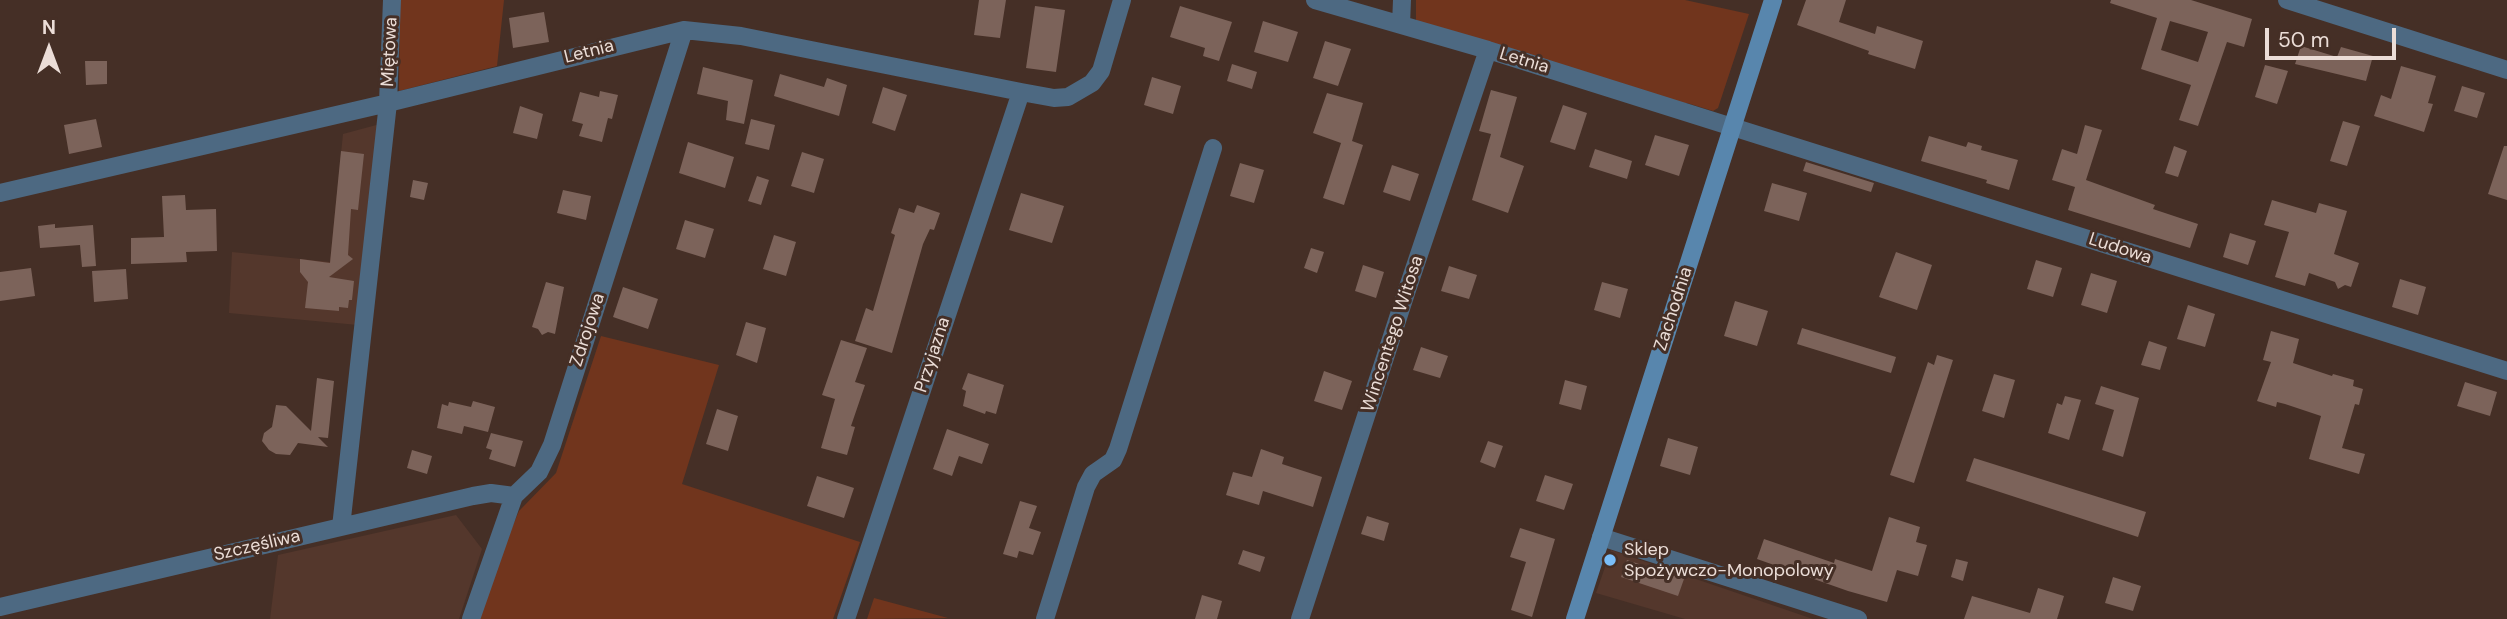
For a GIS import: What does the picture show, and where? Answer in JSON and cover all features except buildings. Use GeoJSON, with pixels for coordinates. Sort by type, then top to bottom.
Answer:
{"type":"FeatureCollection","features":[{"type":"Feature","properties":{"kind":"street","name":"Miętowa"},"geometry":{"type":"LineString","coordinates":[[341,527],[388,103],[392,0]]}},
{"type":"Feature","properties":{"kind":"street","name":"Letnia"},"geometry":{"type":"LineString","coordinates":[[0,193],[388,103],[684,30],[754,38],[1021,92],[1068,97],[1092,83],[1101,71],[1122,0]]}},
{"type":"Feature","properties":{"kind":"street","name":"Letnia"},"geometry":{"type":"LineString","coordinates":[[1315,0],[1488,50],[1732,126]]}},
{"type":"Feature","properties":{"kind":"street"},"geometry":{"type":"LineString","coordinates":[[1401,25],[1402,0]]}},
{"type":"Feature","properties":{"kind":"street","name":"Zachodnia"},"geometry":{"type":"LineString","coordinates":[[1575,619],[1773,0]]}},
{"type":"Feature","properties":{"kind":"street"},"geometry":{"type":"LineString","coordinates":[[2287,0],[2507,70]]}},
{"type":"Feature","properties":{"kind":"street","name":"Zdrojowa"},"geometry":{"type":"LineString","coordinates":[[471,619],[514,496],[539,472],[552,445],[684,30]]}},
{"type":"Feature","properties":{"kind":"street","name":"Wincentego Witosa"},"geometry":{"type":"LineString","coordinates":[[1300,619],[1488,50]]}},
{"type":"Feature","properties":{"kind":"street","name":"Przyjazna"},"geometry":{"type":"LineString","coordinates":[[846,619],[1021,92]]}},
{"type":"Feature","properties":{"kind":"street","name":"Ludowa"},"geometry":{"type":"LineString","coordinates":[[1732,126],[2507,371]]}},
{"type":"Feature","properties":{"kind":"street"},"geometry":{"type":"LineString","coordinates":[[1045,619],[1086,487],[1093,474],[1113,460],[1118,449],[1213,148]]}},
{"type":"Feature","properties":{"kind":"street","name":"Szczęśliwa"},"geometry":{"type":"LineString","coordinates":[[0,607],[473,495],[491,493],[514,496]]}},
{"type":"Feature","properties":{"kind":"street"},"geometry":{"type":"LineString","coordinates":[[1601,537],[1858,619]]}},
{"type":"Feature","properties":{"kind":"shaded area"},"geometry":{"type":"Polygon","coordinates":[[[400,0],[504,0],[497,66],[399,91],[400,0]]]}},
{"type":"Feature","properties":{"kind":"shaded area"},"geometry":{"type":"Polygon","coordinates":[[[1416,0],[1685,0],[1749,14],[1718,108],[1713,111],[1687,103],[1674,104],[1416,21],[1416,0]]]}},
{"type":"Feature","properties":{"kind":"shaded area"},"geometry":{"type":"Polygon","coordinates":[[[380,124],[358,325],[229,313],[232,252],[330,262],[343,134],[380,124]]]}},
{"type":"Feature","properties":{"kind":"shaded area"},"geometry":{"type":"Polygon","coordinates":[[[601,336],[719,365],[682,484],[860,542],[833,619],[477,619],[492,574],[519,511],[556,473],[601,336]]]}},
{"type":"Feature","properties":{"kind":"shaded area"},"geometry":{"type":"Polygon","coordinates":[[[456,515],[482,549],[459,619],[270,619],[278,555],[456,515]]]}},
{"type":"Feature","properties":{"kind":"shaded area"},"geometry":{"type":"Polygon","coordinates":[[[1611,550],[1813,619],[1685,619],[1596,593],[1611,550]]]}},
{"type":"Feature","properties":{"kind":"shaded area"},"geometry":{"type":"Polygon","coordinates":[[[874,598],[948,618],[867,619],[874,598]]]}},
{"type":"Feature","properties":{"kind":"place","name":"Sklep Spożywczo-Monopolowy"},"geometry":{"type":"Point","coordinates":[1610,560]}}]}
